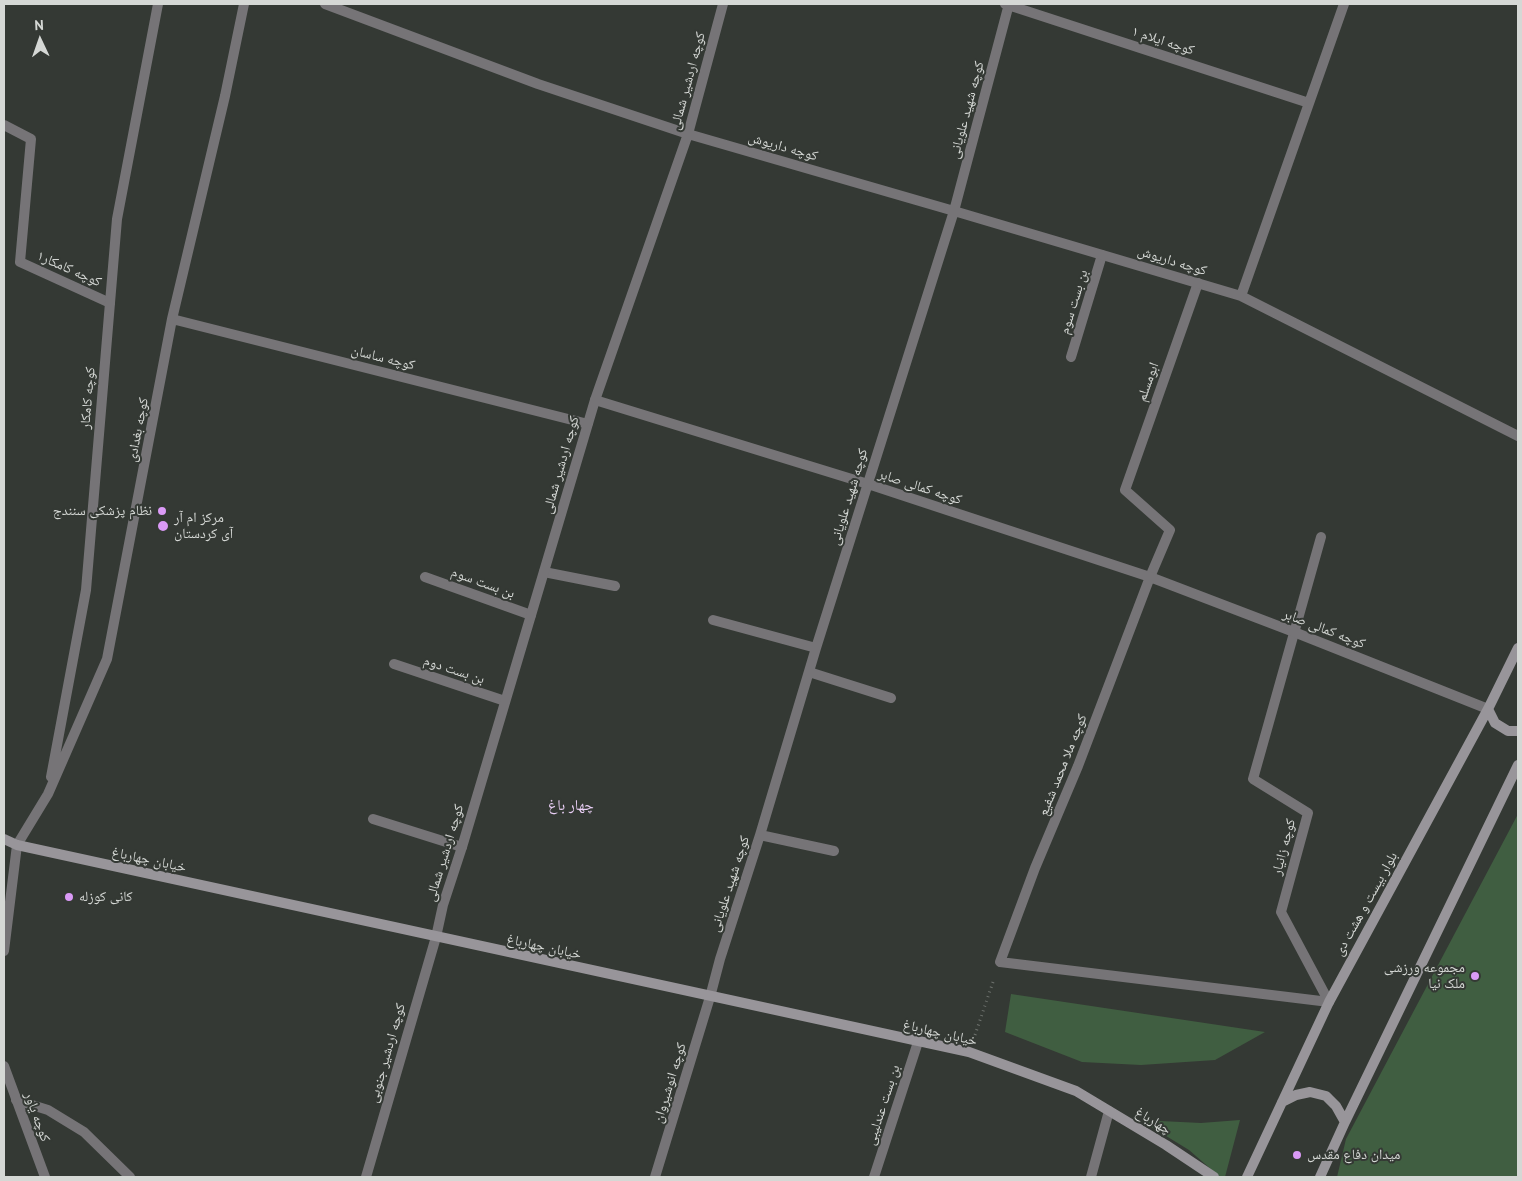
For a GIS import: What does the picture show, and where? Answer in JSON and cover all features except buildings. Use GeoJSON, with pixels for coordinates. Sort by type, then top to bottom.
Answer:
{"type":"FeatureCollection","features":[{"type":"Feature","properties":{"kind":"main road","name":"بلوار بیست و هشت دی"},"geometry":{"type":"LineString","coordinates":[[1247,1177],[1329,1002],[1488,709],[1518,648]]}},
{"type":"Feature","properties":{"kind":"main road"},"geometry":{"type":"LineString","coordinates":[[1488,709],[1495,722],[1508,731],[1518,732]]}},
{"type":"Feature","properties":{"kind":"main road"},"geometry":{"type":"LineString","coordinates":[[1320,1177],[1518,765]]}},
{"type":"Feature","properties":{"kind":"main road","name":"خیابان چهارباغ"},"geometry":{"type":"LineString","coordinates":[[4,839],[17,846],[969,1052],[1076,1091]]}},
{"type":"Feature","properties":{"kind":"main road","name":"چهارباغ"},"geometry":{"type":"LineString","coordinates":[[1076,1091],[1214,1177]]}},
{"type":"Feature","properties":{"kind":"main road"},"geometry":{"type":"LineString","coordinates":[[1282,1102],[1296,1094],[1310,1092],[1326,1096],[1336,1106],[1345,1122]]}},
{"type":"Feature","properties":{"kind":"street","name":"کوچه کامکار"},"geometry":{"type":"LineString","coordinates":[[48,794],[86,590],[117,219],[158,4]]}},
{"type":"Feature","properties":{"kind":"street","name":"کوچه بغدادی"},"geometry":{"type":"LineString","coordinates":[[17,846],[48,794],[107,659],[172,319],[225,96],[244,4]]}},
{"type":"Feature","properties":{"kind":"street","name":"کوچه داریوش"},"geometry":{"type":"LineString","coordinates":[[325,4],[538,84],[688,134],[1241,296],[1518,436]]}},
{"type":"Feature","properties":{"kind":"street","name":"کوچه اردشیر شمالی"},"geometry":{"type":"LineString","coordinates":[[436,937],[443,905],[506,701],[595,400],[688,134],[723,4]]}},
{"type":"Feature","properties":{"kind":"street","name":"کوچه ایلام ۱"},"geometry":{"type":"LineString","coordinates":[[1007,4],[1309,103]]}},
{"type":"Feature","properties":{"kind":"street","name":"کوچه شهید علویانی"},"geometry":{"type":"LineString","coordinates":[[710,997],[816,648],[954,211],[1007,4]]}},
{"type":"Feature","properties":{"kind":"street"},"geometry":{"type":"LineString","coordinates":[[1241,296],[1344,4]]}},
{"type":"Feature","properties":{"kind":"street","name":"کوچه کامکار۱"},"geometry":{"type":"LineString","coordinates":[[4,126],[31,139],[20,262],[110,303]]}},
{"type":"Feature","properties":{"kind":"street","name":"بن بست سوم"},"geometry":{"type":"LineString","coordinates":[[1071,357],[1102,255]]}},
{"type":"Feature","properties":{"kind":"street","name":"ابومسلم"},"geometry":{"type":"LineString","coordinates":[[1150,577],[1170,530],[1125,490],[1198,283]]}},
{"type":"Feature","properties":{"kind":"street","name":"کوچه ساسان"},"geometry":{"type":"LineString","coordinates":[[172,319],[588,424]]}},
{"type":"Feature","properties":{"kind":"street","name":"کوچه کمالی صابر"},"geometry":{"type":"LineString","coordinates":[[595,400],[868,484],[1150,577],[1488,709]]}},
{"type":"Feature","properties":{"kind":"street"},"geometry":{"type":"LineString","coordinates":[[1294,632],[1321,537]]}},
{"type":"Feature","properties":{"kind":"street"},"geometry":{"type":"LineString","coordinates":[[544,572],[615,586]]}},
{"type":"Feature","properties":{"kind":"street","name":"بن بست سوم"},"geometry":{"type":"LineString","coordinates":[[425,577],[531,616]]}},
{"type":"Feature","properties":{"kind":"street","name":"کوچه ملا محمد شفیع"},"geometry":{"type":"LineString","coordinates":[[1000,962],[1035,868],[1078,766],[1150,577]]}},
{"type":"Feature","properties":{"kind":"street"},"geometry":{"type":"LineString","coordinates":[[713,620],[816,648]]}},
{"type":"Feature","properties":{"kind":"street","name":"کوچه زانیار"},"geometry":{"type":"LineString","coordinates":[[1294,632],[1253,779],[1308,812],[1281,912],[1329,1002]]}},
{"type":"Feature","properties":{"kind":"street","name":"بن بست دوم"},"geometry":{"type":"LineString","coordinates":[[394,664],[506,701]]}},
{"type":"Feature","properties":{"kind":"street"},"geometry":{"type":"LineString","coordinates":[[809,672],[891,698]]}},
{"type":"Feature","properties":{"kind":"street"},"geometry":{"type":"LineString","coordinates":[[372,819],[462,846]]}},
{"type":"Feature","properties":{"kind":"street"},"geometry":{"type":"LineString","coordinates":[[760,835],[834,851]]}},
{"type":"Feature","properties":{"kind":"street"},"geometry":{"type":"LineString","coordinates":[[4,951],[17,846]]}},
{"type":"Feature","properties":{"kind":"street","name":"کوچه اردشیر جنوبی"},"geometry":{"type":"LineString","coordinates":[[366,1177],[436,937]]}},
{"type":"Feature","properties":{"kind":"street"},"geometry":{"type":"LineString","coordinates":[[1000,962],[1329,1002]]}},
{"type":"Feature","properties":{"kind":"street","name":"کوچه انوشیروان"},"geometry":{"type":"LineString","coordinates":[[655,1177],[710,997]]}},
{"type":"Feature","properties":{"kind":"street","name":"بن بست عندلیبی"},"geometry":{"type":"LineString","coordinates":[[874,1177],[918,1042]]}},
{"type":"Feature","properties":{"kind":"street","name":"کوچه یاور"},"geometry":{"type":"LineString","coordinates":[[4,1066],[45,1177]]}},
{"type":"Feature","properties":{"kind":"street"},"geometry":{"type":"LineString","coordinates":[[16,1100],[48,1110],[84,1132],[130,1177]]}},
{"type":"Feature","properties":{"kind":"street"},"geometry":{"type":"LineString","coordinates":[[1091,1177],[1109,1111]]}},
{"type":"Feature","properties":{"kind":"path"},"geometry":{"type":"LineString","coordinates":[[969,1052],[1000,962]]}},
{"type":"Feature","properties":{"kind":"green space","name":"مجموعه ورزشی ملک نیا"},"geometry":{"type":"Polygon","coordinates":[[[1518,814],[1518,1177],[1337,1177],[1346,1139],[1518,814]]]}},
{"type":"Feature","properties":{"kind":"green space"},"geometry":{"type":"Polygon","coordinates":[[[1011,994],[1265,1032],[1215,1060],[1141,1065],[1082,1062],[1005,1032],[1011,994]]]}},
{"type":"Feature","properties":{"kind":"green space"},"geometry":{"type":"Polygon","coordinates":[[[1140,1120],[1201,1123],[1240,1120],[1225,1177],[1220,1177],[1189,1150],[1140,1120]]]}},
{"type":"Feature","properties":{"kind":"place","name":"نظام پزشکی سنندج"},"geometry":{"type":"Point","coordinates":[162,511]}},
{"type":"Feature","properties":{"kind":"place","name":"مرکز ام آر آی کردستان"},"geometry":{"type":"Point","coordinates":[163,526]}},
{"type":"Feature","properties":{"kind":"place","name":"کانی کوزله"},"geometry":{"type":"Point","coordinates":[69,897]}},
{"type":"Feature","properties":{"kind":"place","name":"مجموعه ورزشی ملک نیا"},"geometry":{"type":"Point","coordinates":[1475,976]}},
{"type":"Feature","properties":{"kind":"place","name":"میدان دفاع مقدس"},"geometry":{"type":"Point","coordinates":[1297,1155]}},
{"type":"Feature","properties":{"kind":"district","name":"چهار باغ"},"geometry":{"type":"Point","coordinates":[571,806]}}]}
